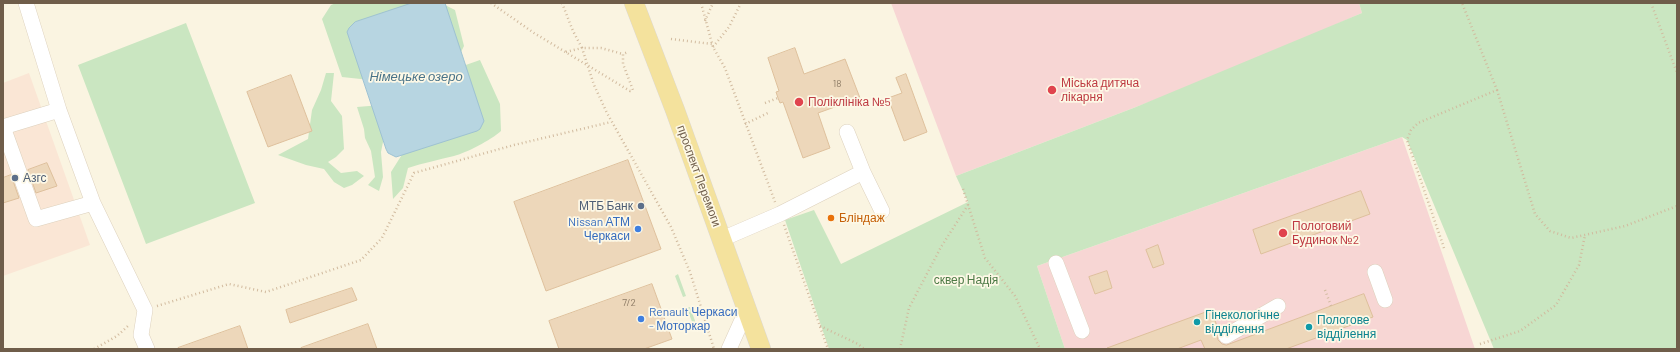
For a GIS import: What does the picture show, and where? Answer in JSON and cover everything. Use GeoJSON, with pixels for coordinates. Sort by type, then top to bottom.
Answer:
{"type":"FeatureCollection","features":[{"type":"Feature","properties":{"kind":"main road","name":"проспект Перемоги"},"geometry":{"type":"LineString","coordinates":[[634,3],[673,103],[762,349]]}},
{"type":"Feature","properties":{"kind":"street"},"geometry":{"type":"LineString","coordinates":[[26,3],[59,110],[94,203],[145,310],[142,335],[146,349]]}},
{"type":"Feature","properties":{"kind":"street"},"geometry":{"type":"LineString","coordinates":[[59,110],[3,127],[36,220],[94,203]]}},
{"type":"Feature","properties":{"kind":"street"},"geometry":{"type":"LineString","coordinates":[[847,132],[863,172],[882,211]]}},
{"type":"Feature","properties":{"kind":"street"},"geometry":{"type":"LineString","coordinates":[[722,239],[780,214],[863,172]]}},
{"type":"Feature","properties":{"kind":"street"},"geometry":{"type":"LineString","coordinates":[[1056,263],[1082,331]]}},
{"type":"Feature","properties":{"kind":"street"},"geometry":{"type":"LineString","coordinates":[[1374,272],[1385,300]]}},
{"type":"Feature","properties":{"kind":"street"},"geometry":{"type":"LineString","coordinates":[[1226,336],[1278,306]]}},
{"type":"Feature","properties":{"kind":"street"},"geometry":{"type":"LineString","coordinates":[[729,349],[747,309]]}},
{"type":"Feature","properties":{"kind":"path"},"geometry":{"type":"LineString","coordinates":[[491,3],[534,33],[628,91],[633,90],[623,64],[624,54]]}},
{"type":"Feature","properties":{"kind":"path"},"geometry":{"type":"LineString","coordinates":[[562,3],[573,31],[582,48],[594,85],[611,122],[671,227],[690,272],[714,349]]}},
{"type":"Feature","properties":{"kind":"path"},"geometry":{"type":"LineString","coordinates":[[701,3],[712,45],[725,68],[780,214],[828,349]]}},
{"type":"Feature","properties":{"kind":"path"},"geometry":{"type":"LineString","coordinates":[[705,21],[713,3]]}},
{"type":"Feature","properties":{"kind":"path"},"geometry":{"type":"LineString","coordinates":[[712,45],[729,27],[741,3]]}},
{"type":"Feature","properties":{"kind":"path"},"geometry":{"type":"LineString","coordinates":[[1462,3],[1497,90],[1536,214],[1550,231],[1571,238],[1625,226],[1677,206]]}},
{"type":"Feature","properties":{"kind":"path"},"geometry":{"type":"LineString","coordinates":[[1651,3],[1677,72]]}},
{"type":"Feature","properties":{"kind":"path"},"geometry":{"type":"LineString","coordinates":[[671,39],[712,45]]}},
{"type":"Feature","properties":{"kind":"path"},"geometry":{"type":"LineString","coordinates":[[566,52],[582,48],[601,48],[624,54],[628,52]]}},
{"type":"Feature","properties":{"kind":"path"},"geometry":{"type":"LineString","coordinates":[[1444,248],[1407,140],[1411,130],[1418,123],[1497,90]]}},
{"type":"Feature","properties":{"kind":"path"},"geometry":{"type":"LineString","coordinates":[[765,103],[778,98]]}},
{"type":"Feature","properties":{"kind":"path"},"geometry":{"type":"LineString","coordinates":[[745,124],[768,112]]}},
{"type":"Feature","properties":{"kind":"path"},"geometry":{"type":"LineString","coordinates":[[94,349],[117,336],[145,310],[229,284],[266,292],[360,260],[382,238],[414,173],[514,145],[611,122]]}},
{"type":"Feature","properties":{"kind":"path"},"geometry":{"type":"LineString","coordinates":[[963,189],[985,258],[1015,296],[1040,349]]}},
{"type":"Feature","properties":{"kind":"path"},"geometry":{"type":"LineString","coordinates":[[900,349],[909,308],[941,247],[968,204]]}},
{"type":"Feature","properties":{"kind":"path"},"geometry":{"type":"LineString","coordinates":[[1480,344],[1520,332],[1556,305],[1579,265],[1585,235]]}},
{"type":"Feature","properties":{"kind":"path"},"geometry":{"type":"LineString","coordinates":[[1325,290],[1331,306]]}},
{"type":"Feature","properties":{"kind":"path"},"geometry":{"type":"LineString","coordinates":[[819,325],[858,344],[864,349]]}},
{"type":"Feature","properties":{"kind":"shaded area","name":"Міська дитяча лікарня"},"geometry":{"type":"Polygon","coordinates":[[[891,3],[1359,3],[1362,13],[1222,74],[956,176],[891,3]]]}},
{"type":"Feature","properties":{"kind":"shaded area"},"geometry":{"type":"Polygon","coordinates":[[[29,73],[90,245],[3,276],[3,83],[29,73]]]}},
{"type":"Feature","properties":{"kind":"shaded area","name":"Пологовий Будинок №2"},"geometry":{"type":"Polygon","coordinates":[[[1402,137],[1475,349],[1065,349],[1037,266],[1402,137]]]}},
{"type":"Feature","properties":{"kind":"green space"},"geometry":{"type":"Polygon","coordinates":[[[336,3],[441,3],[455,10],[464,46],[458,58],[370,80],[342,77],[322,19],[331,5],[336,3]]]}},
{"type":"Feature","properties":{"kind":"green space","name":"сквер Надія"},"geometry":{"type":"Polygon","coordinates":[[[1359,3],[1677,3],[1677,349],[1494,349],[1407,140],[1402,137],[1037,266],[1065,349],[829,349],[785,220],[814,210],[841,264],[968,202],[956,176],[1136,107],[1362,13],[1359,3]]]}},
{"type":"Feature","properties":{"kind":"green space"},"geometry":{"type":"Polygon","coordinates":[[[186,23],[255,203],[146,244],[78,65],[186,23]]]}},
{"type":"Feature","properties":{"kind":"green space"},"geometry":{"type":"Polygon","coordinates":[[[480,60],[500,104],[501,131],[485,142],[465,152],[408,168],[403,188],[393,199],[391,172],[460,67],[480,60]]]}},
{"type":"Feature","properties":{"kind":"green space"},"geometry":{"type":"Polygon","coordinates":[[[326,73],[334,73],[331,101],[342,116],[344,149],[328,162],[341,173],[357,171],[364,176],[352,185],[344,188],[334,182],[324,169],[306,165],[278,155],[308,139],[312,110],[321,90],[326,73]]]}},
{"type":"Feature","properties":{"kind":"green space"},"geometry":{"type":"Polygon","coordinates":[[[381,105],[385,132],[381,152],[383,177],[379,191],[368,185],[375,177],[371,151],[365,138],[364,129],[357,107],[381,105]]]}},
{"type":"Feature","properties":{"kind":"green space"},"geometry":{"type":"Polygon","coordinates":[[[678,274],[686,296],[683,297],[675,276],[678,274]]]}},
{"type":"Feature","properties":{"kind":"green space"},"geometry":{"type":"Polygon","coordinates":[[[690,307],[698,329],[695,330],[687,308],[690,307]]]}},
{"type":"Feature","properties":{"kind":"water","name":"Німецьке озеро"},"geometry":{"type":"Polygon","coordinates":[[[412,3],[445,3],[484,121],[480,129],[477,131],[396,157],[388,153],[386,149],[347,32],[355,22],[412,3]]]}},
{"type":"Feature","properties":{"kind":"building","name":"Поліклініка №5"},"geometry":{"type":"Polygon","coordinates":[[[795,48],[804,74],[845,59],[860,98],[818,113],[830,148],[803,158],[783,102],[780,103],[778,98],[776,92],[779,91],[768,58],[795,48]]]}},
{"type":"Feature","properties":{"kind":"building"},"geometry":{"type":"Polygon","coordinates":[[[906,74],[927,132],[904,141],[888,98],[902,93],[896,78],[906,74]]]}},
{"type":"Feature","properties":{"kind":"building"},"geometry":{"type":"Polygon","coordinates":[[[291,75],[312,131],[268,147],[247,92],[291,75]]]}},
{"type":"Feature","properties":{"kind":"building"},"geometry":{"type":"Polygon","coordinates":[[[628,160],[661,249],[546,291],[514,202],[628,160]]]}},
{"type":"Feature","properties":{"kind":"building"},"geometry":{"type":"Polygon","coordinates":[[[47,163],[57,186],[36,193],[28,170],[47,163]]]}},
{"type":"Feature","properties":{"kind":"building"},"geometry":{"type":"Polygon","coordinates":[[[11,175],[19,198],[3,203],[3,178],[11,175]]]}},
{"type":"Feature","properties":{"kind":"building"},"geometry":{"type":"Polygon","coordinates":[[[1361,191],[1370,214],[1261,254],[1253,230],[1361,191]]]}},
{"type":"Feature","properties":{"kind":"building"},"geometry":{"type":"Polygon","coordinates":[[[1158,245],[1164,264],[1153,268],[1146,250],[1158,245]]]}},
{"type":"Feature","properties":{"kind":"building"},"geometry":{"type":"Polygon","coordinates":[[[1107,271],[1112,288],[1095,294],[1089,277],[1107,271]]]}},
{"type":"Feature","properties":{"kind":"building"},"geometry":{"type":"Polygon","coordinates":[[[652,284],[672,339],[644,349],[559,349],[549,321],[652,284]]]}},
{"type":"Feature","properties":{"kind":"building"},"geometry":{"type":"Polygon","coordinates":[[[352,288],[357,300],[290,323],[286,310],[352,288]]]}},
{"type":"Feature","properties":{"kind":"building","name":"Пологове відділення"},"geometry":{"type":"Polygon","coordinates":[[[1364,294],[1373,317],[1286,349],[1205,349],[1201,340],[1177,349],[1107,349],[1211,310],[1219,331],[1217,336],[1218,340],[1222,344],[1226,345],[1364,294]]]}},
{"type":"Feature","properties":{"kind":"building"},"geometry":{"type":"Polygon","coordinates":[[[368,324],[377,349],[301,349],[301,348],[368,324]]]}},
{"type":"Feature","properties":{"kind":"building"},"geometry":{"type":"Polygon","coordinates":[[[240,326],[248,349],[178,349],[178,348],[240,326]]]}},
{"type":"Feature","properties":{"kind":"place","name":"Міська дитяча лікарня"},"geometry":{"type":"Point","coordinates":[1052,90]}},
{"type":"Feature","properties":{"kind":"place","name":"Поліклініка №5"},"geometry":{"type":"Point","coordinates":[799,102]}},
{"type":"Feature","properties":{"kind":"place","name":"Азгс"},"geometry":{"type":"Point","coordinates":[15,178]}},
{"type":"Feature","properties":{"kind":"place","name":"МТБ Банк"},"geometry":{"type":"Point","coordinates":[641,206]}},
{"type":"Feature","properties":{"kind":"place","name":"Бліндаж"},"geometry":{"type":"Point","coordinates":[831,218]}},
{"type":"Feature","properties":{"kind":"place","name":"Nissan АТМ Черкаси"},"geometry":{"type":"Point","coordinates":[638,229]}},
{"type":"Feature","properties":{"kind":"place","name":"Пологовий Будинок №2"},"geometry":{"type":"Point","coordinates":[1283,233]}},
{"type":"Feature","properties":{"kind":"place","name":"Renault Черкаси - Моторкар"},"geometry":{"type":"Point","coordinates":[641,319]}},
{"type":"Feature","properties":{"kind":"place","name":"Гінекологічне відділення"},"geometry":{"type":"Point","coordinates":[1197,322]}},
{"type":"Feature","properties":{"kind":"place","name":"Пологове відділення"},"geometry":{"type":"Point","coordinates":[1309,327]}}]}
